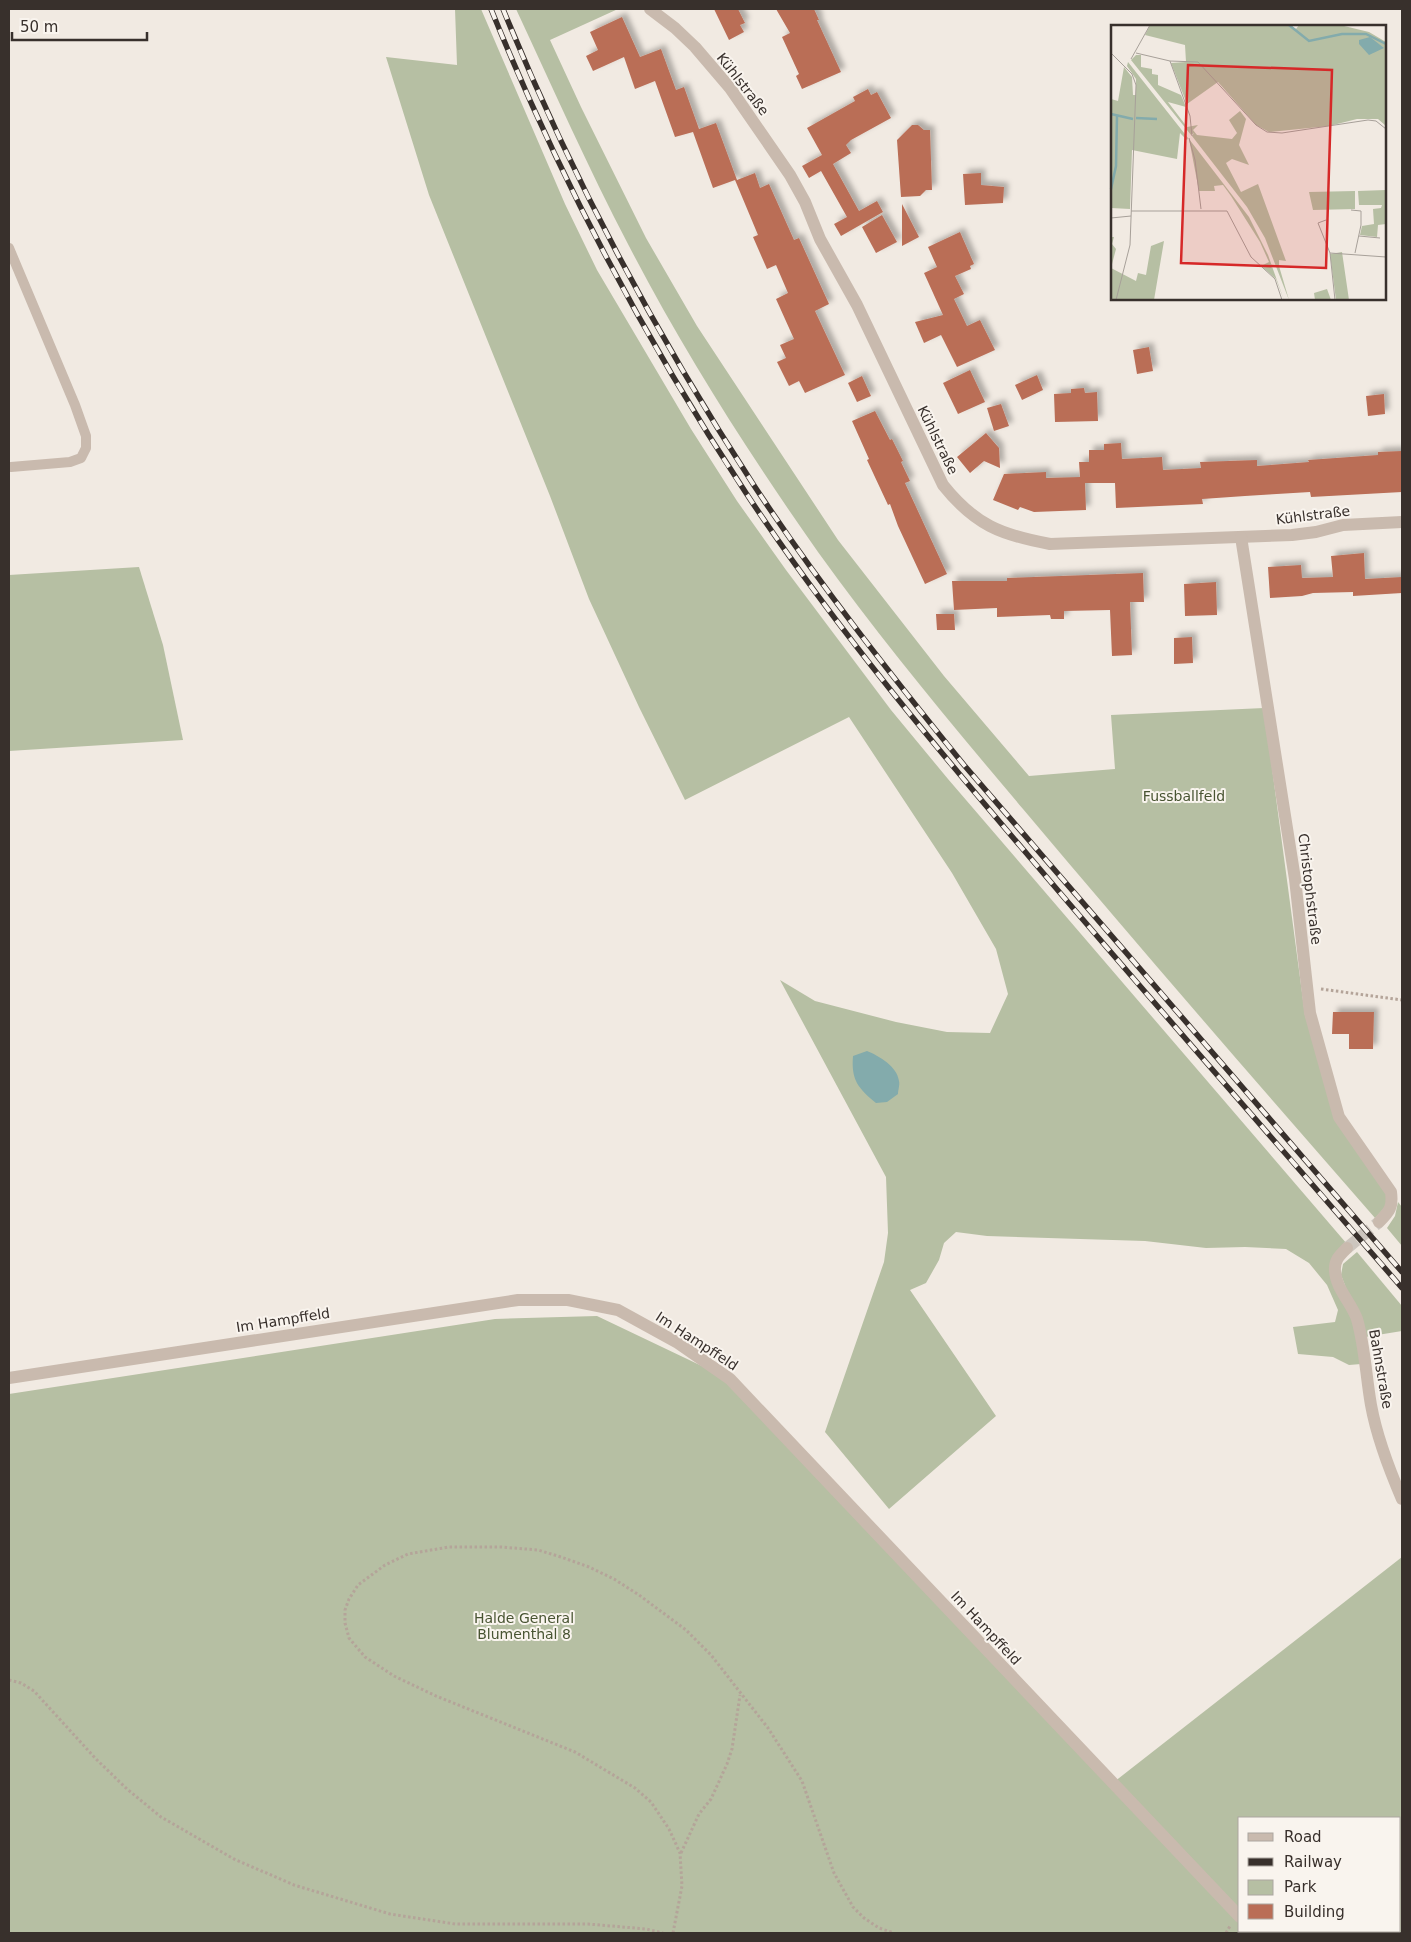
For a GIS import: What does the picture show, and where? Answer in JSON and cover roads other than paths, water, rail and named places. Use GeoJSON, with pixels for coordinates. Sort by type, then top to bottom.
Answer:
{"type":"FeatureCollection","features":[{"type":"Feature","properties":{"kind":"street","name":"Kühlstraße"},"geometry":{"type":"LineString","coordinates":[[650,9],[675,28],[695,47],[730,88],[790,175],[820,239],[857,305],[943,486],[958,504],[984,524],[1017,538],[1050,544],[1292,535],[1316,532],[1342,525],[1402,522]]}},
{"type":"Feature","properties":{"kind":"street","name":"Christophstraße"},"geometry":{"type":"LineString","coordinates":[[1241,537],[1294,879],[1310,1013],[1339,1117],[1391,1192],[1393,1204],[1379,1222]]}},
{"type":"Feature","properties":{"kind":"street","name":"Bahnstraße"},"geometry":{"type":"LineString","coordinates":[[1347,1248],[1336,1262],[1335,1272],[1340,1288],[1356,1318],[1364,1354],[1371,1406],[1380,1442],[1402,1499]]}},
{"type":"Feature","properties":{"kind":"street","name":"Im Hampffeld"},"geometry":{"type":"LineString","coordinates":[[9,1378],[518,1300],[568,1300],[618,1310],[678,1343],[730,1379],[1238,1915]]}},
{"type":"Feature","properties":{"kind":"lane"},"geometry":{"type":"LineString","coordinates":[[9,248],[75,405],[86,436],[86,448],[81,458],[70,462],[11,467]]}},
{"type":"Feature","properties":{"kind":"water"},"geometry":{"type":"Polygon","coordinates":[[[867,1051],[887,1062],[898,1076],[898,1094],[887,1102],[876,1103],[857,1083],[853,1071],[853,1056],[867,1051]]]}},
{"type":"Feature","properties":{"kind":"tunnel"},"geometry":{"type":"LineString","coordinates":[[1347,1248],[1379,1222]]}},
{"type":"Feature","properties":{"kind":"railway"},"geometry":{"type":"LineString","coordinates":[[491,9],[546,135],[606,257],[673,377],[780,543],[889,688],[966,782],[1402,1288]]}},
{"type":"Feature","properties":{"kind":"railway"},"geometry":{"type":"LineString","coordinates":[[503,9],[557,133],[617,254],[683,372],[755,487],[804,559],[964,765],[1402,1272]]}},
{"type":"Feature","properties":{"kind":"park label","name":"Fussballfeld"},"geometry":{"type":"Point","coordinates":[1184,796]}},
{"type":"Feature","properties":{"kind":"park label","name":"Halde General Blumenthal 8"},"geometry":{"type":"Point","coordinates":[524,1626]}}]}
